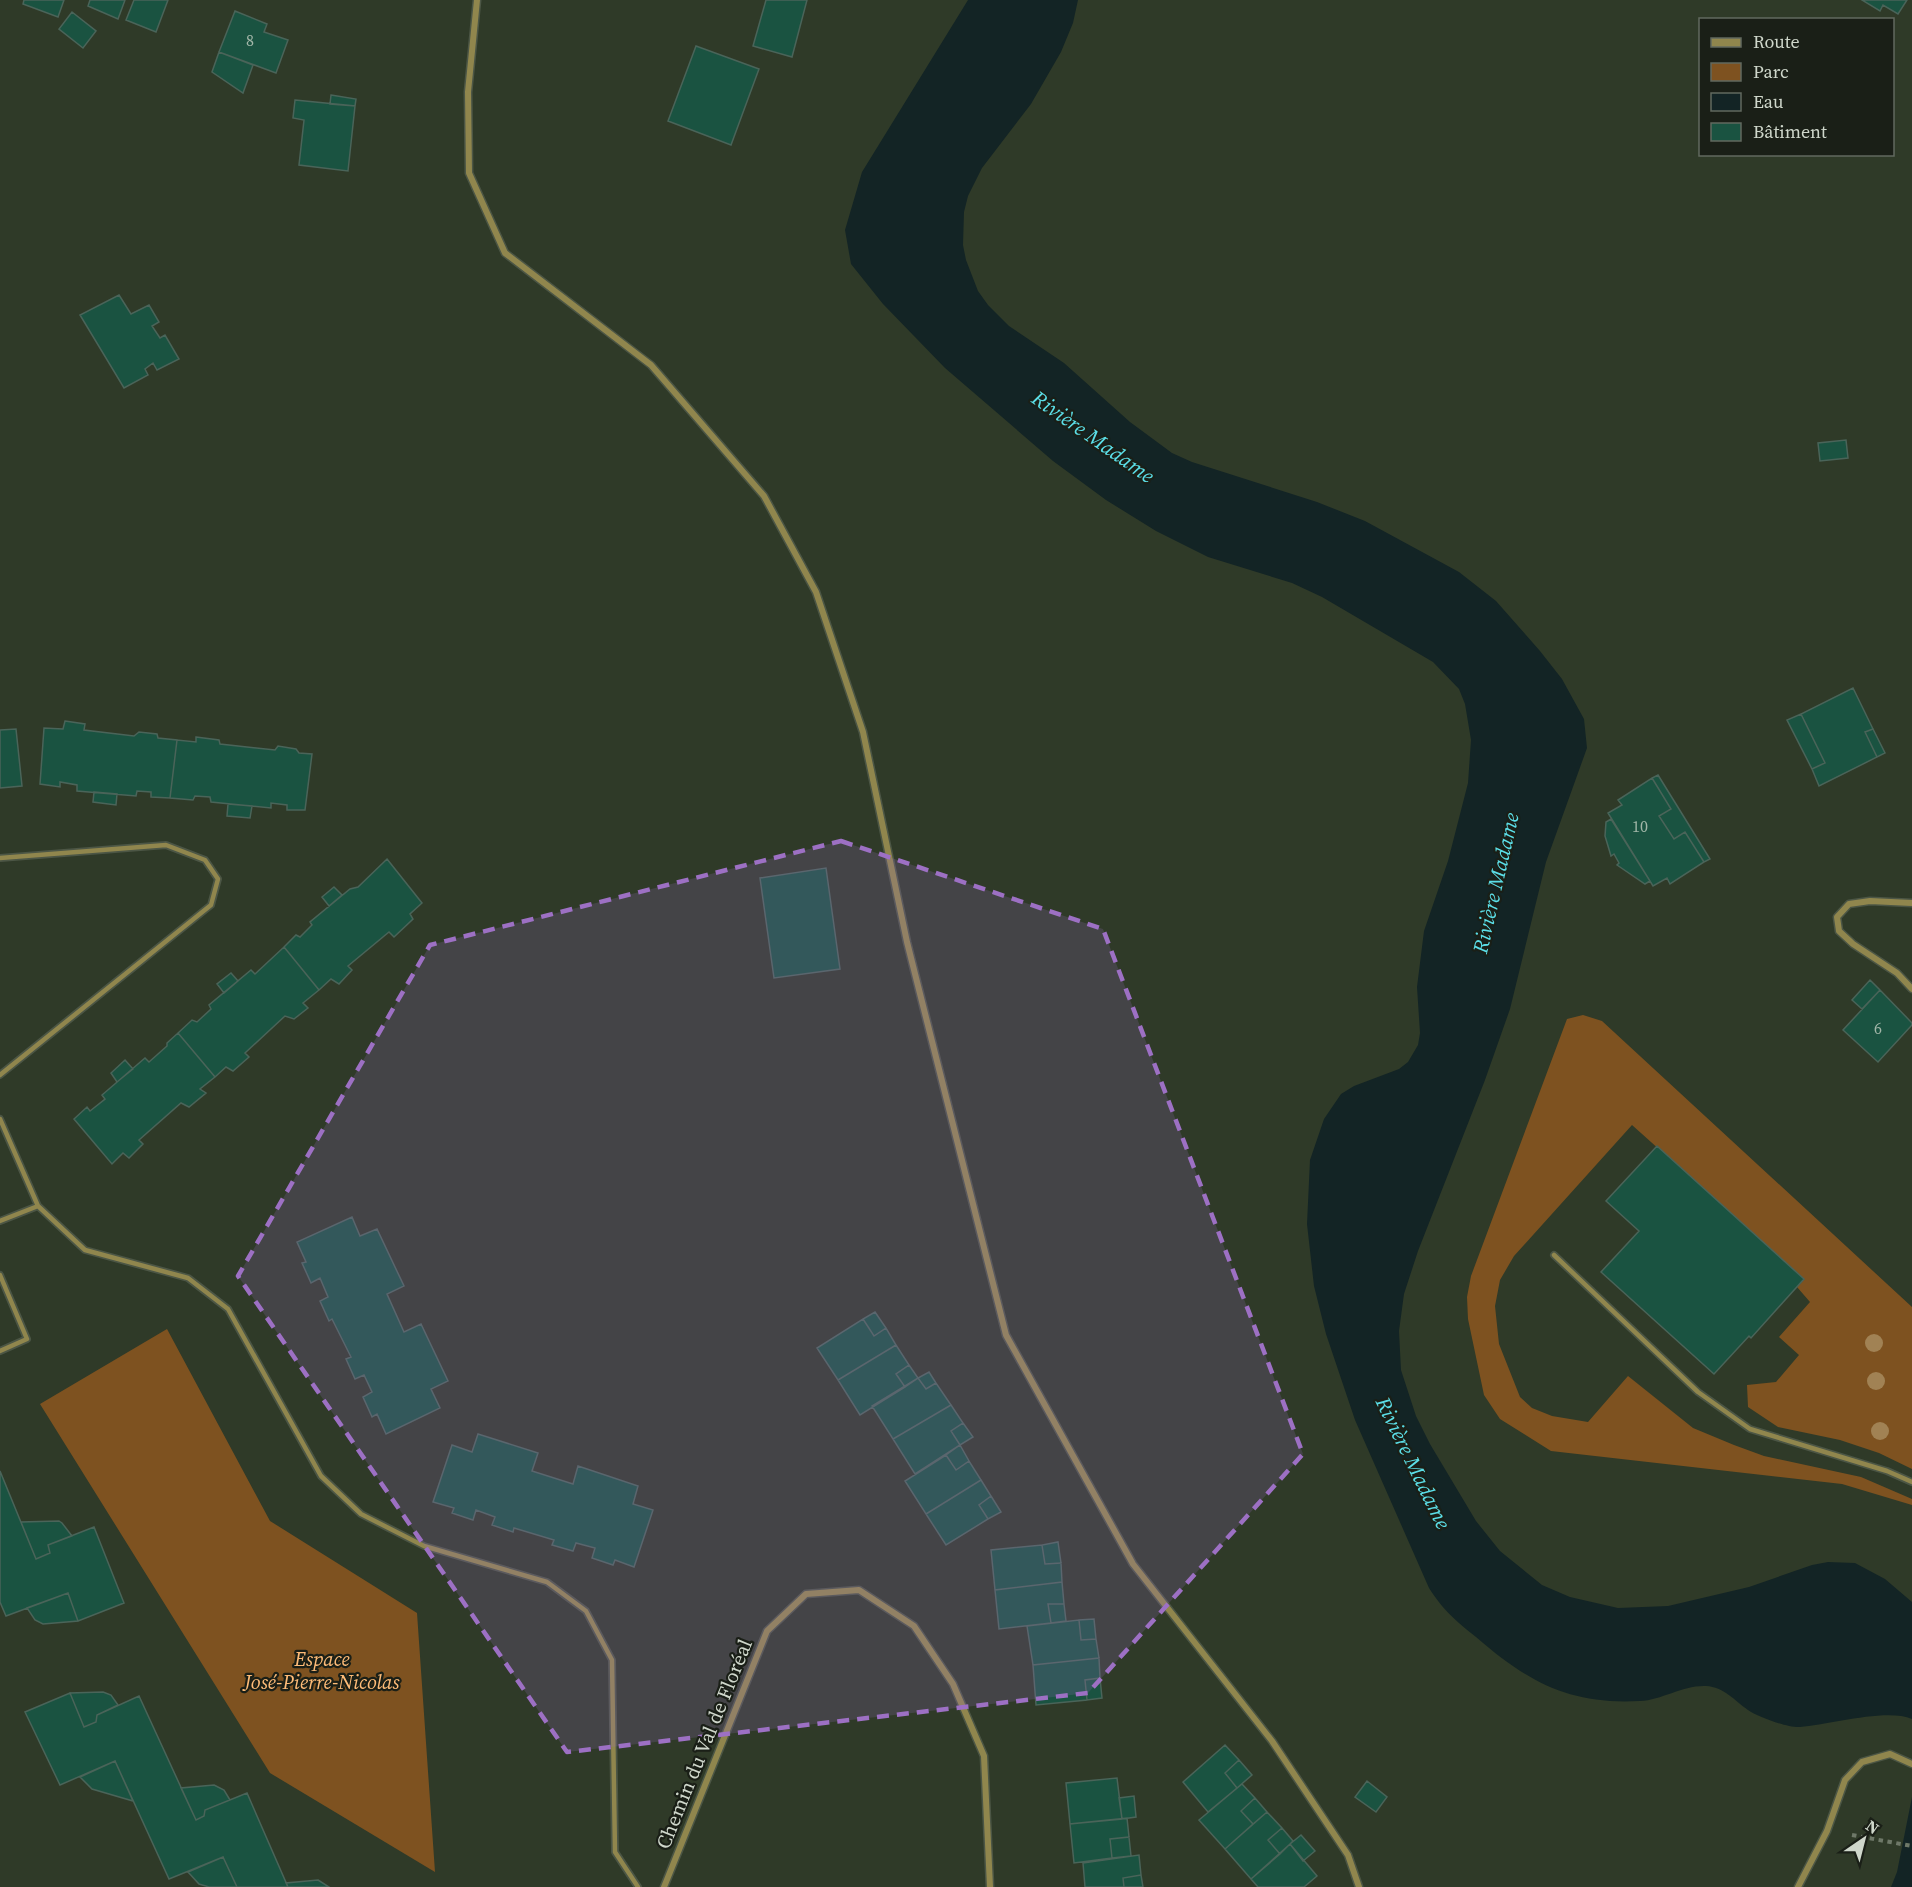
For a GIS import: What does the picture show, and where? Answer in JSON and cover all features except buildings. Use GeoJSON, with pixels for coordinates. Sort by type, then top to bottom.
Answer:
{"type":"FeatureCollection","features":[{"type":"Feature","properties":{"kind":"street"},"geometry":{"type":"LineString","coordinates":[[477,0],[468,92],[469,172],[505,253],[651,365],[764,496],[816,592],[863,732],[907,942],[1006,1335],[1133,1564],[1272,1741],[1348,1855],[1359,1887]]}},
{"type":"Feature","properties":{"kind":"street"},"geometry":{"type":"LineString","coordinates":[[1912,903],[1870,901],[1849,903],[1837,917],[1839,931],[1853,944],[1897,973],[1912,989]]}},
{"type":"Feature","properties":{"kind":"street","name":"Chemin du Val de Floréal"},"geometry":{"type":"LineString","coordinates":[[664,1887],[767,1631],[806,1594],[859,1590],[914,1626],[953,1684],[984,1756],[990,1887]]}},
{"type":"Feature","properties":{"kind":"street"},"geometry":{"type":"LineString","coordinates":[[1798,1887],[1827,1831],[1845,1780],[1862,1762],[1890,1754],[1912,1764]]}},
{"type":"Feature","properties":{"kind":"lane"},"geometry":{"type":"LineString","coordinates":[[0,858],[166,846],[205,860],[218,879],[211,905],[0,1076]]}},
{"type":"Feature","properties":{"kind":"lane"},"geometry":{"type":"LineString","coordinates":[[0,1119],[38,1206],[85,1250],[188,1278],[228,1309],[321,1476],[361,1514],[424,1546],[547,1582],[586,1611],[612,1660],[615,1852],[638,1887]]}},
{"type":"Feature","properties":{"kind":"lane"},"geometry":{"type":"LineString","coordinates":[[0,1221],[38,1206]]}},
{"type":"Feature","properties":{"kind":"lane"},"geometry":{"type":"LineString","coordinates":[[1554,1255],[1698,1392],[1750,1429],[1887,1471],[1912,1482]]}},
{"type":"Feature","properties":{"kind":"lane"},"geometry":{"type":"LineString","coordinates":[[0,1275],[27,1339],[0,1351]]}},
{"type":"Feature","properties":{"kind":"path"},"geometry":{"type":"LineString","coordinates":[[1827,1831],[1912,1845]]}},
{"type":"Feature","properties":{"kind":"highlighted area"},"geometry":{"type":"Polygon","coordinates":[[[841,841],[1103,929],[1303,1454],[1088,1693],[567,1752],[238,1276],[430,945],[841,841]]]}},
{"type":"Feature","properties":{"kind":"green space"},"geometry":{"type":"Polygon","coordinates":[[[1583,1015],[1602,1021],[1912,1307],[1912,1469],[1879,1453],[1840,1440],[1778,1427],[1748,1407],[1747,1385],[1776,1382],[1799,1355],[1779,1337],[1810,1302],[1797,1287],[1804,1279],[1632,1125],[1514,1256],[1500,1280],[1495,1306],[1499,1344],[1520,1397],[1532,1408],[1552,1416],[1588,1422],[1628,1376],[1693,1428],[1764,1456],[1861,1477],[1912,1499],[1912,1505],[1842,1484],[1551,1451],[1500,1419],[1484,1395],[1468,1319],[1467,1297],[1471,1276],[1567,1019],[1583,1015]]]}},
{"type":"Feature","properties":{"kind":"green space","name":"Espace José-Pierre-Nicolas"},"geometry":{"type":"Polygon","coordinates":[[[167,1329],[270,1521],[417,1613],[435,1872],[270,1773],[40,1404],[167,1329]]]}},
{"type":"Feature","properties":{"kind":"water","name":"Rivière Madame"},"geometry":{"type":"Polygon","coordinates":[[[968,0],[1078,0],[1073,23],[1061,52],[1031,104],[982,168],[968,196],[964,212],[963,245],[978,291],[988,305],[1009,326],[1064,363],[1130,422],[1172,453],[1192,462],[1317,502],[1365,521],[1459,572],[1496,601],[1540,651],[1562,679],[1584,719],[1587,748],[1546,862],[1510,1009],[1485,1080],[1418,1251],[1404,1294],[1399,1331],[1401,1370],[1416,1416],[1430,1444],[1476,1521],[1500,1551],[1542,1585],[1570,1597],[1618,1608],[1668,1606],[1749,1587],[1812,1565],[1828,1562],[1855,1563],[1885,1579],[1912,1602],[1912,1719],[1888,1715],[1873,1716],[1795,1727],[1759,1716],[1724,1691],[1706,1686],[1697,1686],[1640,1701],[1592,1699],[1571,1694],[1532,1678],[1495,1653],[1450,1615],[1429,1588],[1355,1420],[1326,1334],[1314,1286],[1307,1224],[1310,1160],[1324,1119],[1341,1094],[1354,1086],[1399,1069],[1408,1062],[1418,1045],[1420,1033],[1417,987],[1424,931],[1448,861],[1468,783],[1471,740],[1465,704],[1459,689],[1433,662],[1322,597],[1292,583],[1208,557],[1156,531],[1106,500],[1053,461],[945,368],[883,304],[851,264],[845,230],[862,172],[968,0]]]}},
{"type":"Feature","properties":{"kind":"water"},"geometry":{"type":"Polygon","coordinates":[[[1912,1797],[1912,1887],[1891,1887],[1897,1872],[1912,1797]]]}}]}
